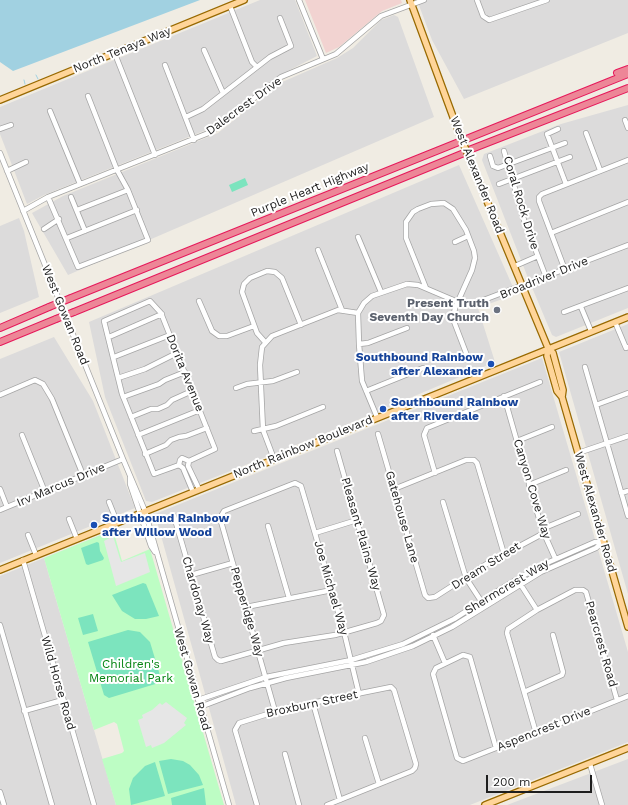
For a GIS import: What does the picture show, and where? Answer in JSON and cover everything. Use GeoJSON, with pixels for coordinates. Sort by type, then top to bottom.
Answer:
{"type":"FeatureCollection","features":[{"type":"Feature","properties":{"kind":"highway"},"geometry":{"type":"LineString","coordinates":[[583,91],[595,82],[628,69]]}},
{"type":"Feature","properties":{"kind":"highway","name":"Purple Heart Highway"},"geometry":{"type":"LineString","coordinates":[[0,328],[628,74]]}},
{"type":"Feature","properties":{"kind":"highway","name":"Purple Heart Highway"},"geometry":{"type":"LineString","coordinates":[[0,342],[466,151],[628,88]]}},
{"type":"Feature","properties":{"kind":"main road","name":"North Tenaya Way"},"geometry":{"type":"LineString","coordinates":[[0,100],[244,0]]}},
{"type":"Feature","properties":{"kind":"main road","name":"West Alexander Road"},"geometry":{"type":"LineString","coordinates":[[410,2],[472,165],[548,348],[554,355],[563,390],[562,397],[628,627]]}},
{"type":"Feature","properties":{"kind":"main road","name":"North Rainbow Boulevard"},"geometry":{"type":"LineString","coordinates":[[0,570],[628,317]]}},
{"type":"Feature","properties":{"kind":"main road"},"geometry":{"type":"LineString","coordinates":[[485,805],[628,748]]}},
{"type":"Feature","properties":{"kind":"street"},"geometry":{"type":"LineString","coordinates":[[299,0],[323,59]]}},
{"type":"Feature","properties":{"kind":"street","name":"Dalecrest Drive"},"geometry":{"type":"LineString","coordinates":[[23,211],[48,197],[194,140],[220,127],[281,77],[342,49],[381,16],[410,2],[424,0]]}},
{"type":"Feature","properties":{"kind":"street"},"geometry":{"type":"LineString","coordinates":[[477,0],[486,20],[509,14],[547,0]]}},
{"type":"Feature","properties":{"kind":"street"},"geometry":{"type":"LineString","coordinates":[[230,6],[252,62],[256,66]]}},
{"type":"Feature","properties":{"kind":"street"},"geometry":{"type":"LineString","coordinates":[[186,117],[203,109],[270,56],[291,46],[280,18]]}},
{"type":"Feature","properties":{"kind":"street"},"geometry":{"type":"LineString","coordinates":[[204,50],[223,94]]}},
{"type":"Feature","properties":{"kind":"street"},"geometry":{"type":"LineString","coordinates":[[115,54],[155,155]]}},
{"type":"Feature","properties":{"kind":"street"},"geometry":{"type":"LineString","coordinates":[[165,66],[194,140]]}},
{"type":"Feature","properties":{"kind":"street"},"geometry":{"type":"LineString","coordinates":[[48,197],[59,219],[78,267],[148,240],[137,210],[117,170],[88,96]]}},
{"type":"Feature","properties":{"kind":"street"},"geometry":{"type":"LineString","coordinates":[[50,111],[80,184]]}},
{"type":"Feature","properties":{"kind":"street"},"geometry":{"type":"LineString","coordinates":[[625,120],[628,128]]}},
{"type":"Feature","properties":{"kind":"street"},"geometry":{"type":"LineString","coordinates":[[0,129],[11,125]]}},
{"type":"Feature","properties":{"kind":"street"},"geometry":{"type":"LineString","coordinates":[[558,129],[547,134],[566,184]]}},
{"type":"Feature","properties":{"kind":"street"},"geometry":{"type":"LineString","coordinates":[[586,133],[600,170]]}},
{"type":"Feature","properties":{"kind":"street"},"geometry":{"type":"LineString","coordinates":[[490,156],[495,168],[565,143]]}},
{"type":"Feature","properties":{"kind":"street","name":"Coral Rock Drive"},"geometry":{"type":"LineString","coordinates":[[504,150],[524,220],[546,277]]}},
{"type":"Feature","properties":{"kind":"street","name":"West Gowan Road"},"geometry":{"type":"LineString","coordinates":[[0,152],[130,477],[134,482],[143,512],[156,546],[156,554],[229,805]]}},
{"type":"Feature","properties":{"kind":"street"},"geometry":{"type":"LineString","coordinates":[[499,184],[558,163],[570,157]]}},
{"type":"Feature","properties":{"kind":"street"},"geometry":{"type":"LineString","coordinates":[[565,270],[539,197],[542,194],[566,184],[628,160]]}},
{"type":"Feature","properties":{"kind":"street"},"geometry":{"type":"LineString","coordinates":[[7,171],[26,162]]}},
{"type":"Feature","properties":{"kind":"street"},"geometry":{"type":"LineString","coordinates":[[77,210],[128,190]]}},
{"type":"Feature","properties":{"kind":"street"},"geometry":{"type":"LineString","coordinates":[[71,197],[85,231]]}},
{"type":"Feature","properties":{"kind":"street"},"geometry":{"type":"LineString","coordinates":[[551,233],[628,202]]}},
{"type":"Feature","properties":{"kind":"street"},"geometry":{"type":"LineString","coordinates":[[426,288],[406,238],[405,231],[407,220],[418,209],[431,204],[444,203],[453,209],[468,236],[474,251],[472,270],[458,302],[453,319],[468,358]]}},
{"type":"Feature","properties":{"kind":"street"},"geometry":{"type":"LineString","coordinates":[[67,238],[137,210]]}},
{"type":"Feature","properties":{"kind":"street"},"geometry":{"type":"LineString","coordinates":[[44,228],[59,219]]}},
{"type":"Feature","properties":{"kind":"street"},"geometry":{"type":"LineString","coordinates":[[455,242],[468,236]]}},
{"type":"Feature","properties":{"kind":"street"},"geometry":{"type":"LineString","coordinates":[[358,237],[381,292]]}},
{"type":"Feature","properties":{"kind":"street","name":"Broadriver Drive"},"geometry":{"type":"LineString","coordinates":[[358,313],[364,303],[372,296],[407,284],[426,288],[458,302],[470,305],[479,303],[628,245]]}},
{"type":"Feature","properties":{"kind":"street"},"geometry":{"type":"LineString","coordinates":[[318,250],[342,310]]}},
{"type":"Feature","properties":{"kind":"street"},"geometry":{"type":"LineString","coordinates":[[515,266],[538,256]]}},
{"type":"Feature","properties":{"kind":"street"},"geometry":{"type":"LineString","coordinates":[[266,342],[257,333],[242,292],[244,284],[250,278],[267,271],[275,272],[282,278],[301,325]]}},
{"type":"Feature","properties":{"kind":"street"},"geometry":{"type":"LineString","coordinates":[[564,312],[581,307],[628,288]]}},
{"type":"Feature","properties":{"kind":"street","name":"Dorita Avenue"},"geometry":{"type":"LineString","coordinates":[[109,337],[104,321],[150,301],[162,314],[215,449],[189,461]]}},
{"type":"Feature","properties":{"kind":"street"},"geometry":{"type":"LineString","coordinates":[[199,301],[212,331],[219,336],[227,336],[254,326]]}},
{"type":"Feature","properties":{"kind":"street"},"geometry":{"type":"LineString","coordinates":[[581,307],[591,331]]}},
{"type":"Feature","properties":{"kind":"street"},"geometry":{"type":"LineString","coordinates":[[274,459],[263,430],[260,355],[266,342],[272,336],[342,310],[358,313],[360,372],[377,417]]}},
{"type":"Feature","properties":{"kind":"street"},"geometry":{"type":"LineString","coordinates":[[162,314],[109,337],[123,397],[154,474],[179,465]]}},
{"type":"Feature","properties":{"kind":"street"},"geometry":{"type":"LineString","coordinates":[[615,322],[626,348],[628,347]]}},
{"type":"Feature","properties":{"kind":"street"},"geometry":{"type":"LineString","coordinates":[[358,344],[368,343],[407,328]]}},
{"type":"Feature","properties":{"kind":"street"},"geometry":{"type":"LineString","coordinates":[[114,357],[170,335]]}},
{"type":"Feature","properties":{"kind":"street"},"geometry":{"type":"LineString","coordinates":[[118,378],[149,367],[158,361],[177,353]]}},
{"type":"Feature","properties":{"kind":"street"},"geometry":{"type":"LineString","coordinates":[[584,367],[628,516]]}},
{"type":"Feature","properties":{"kind":"street"},"geometry":{"type":"LineString","coordinates":[[366,391],[423,368]]}},
{"type":"Feature","properties":{"kind":"street"},"geometry":{"type":"LineString","coordinates":[[123,397],[159,384],[185,372]]}},
{"type":"Feature","properties":{"kind":"street"},"geometry":{"type":"LineString","coordinates":[[236,388],[247,384],[274,381],[297,372]]}},
{"type":"Feature","properties":{"kind":"street"},"geometry":{"type":"LineString","coordinates":[[0,395],[35,380],[43,384],[52,399],[83,475]]}},
{"type":"Feature","properties":{"kind":"street"},"geometry":{"type":"LineString","coordinates":[[435,473],[425,431],[427,428],[540,382]]}},
{"type":"Feature","properties":{"kind":"street"},"geometry":{"type":"LineString","coordinates":[[131,417],[167,405],[172,400],[192,391]]}},
{"type":"Feature","properties":{"kind":"street"},"geometry":{"type":"LineString","coordinates":[[596,406],[628,393]]}},
{"type":"Feature","properties":{"kind":"street","name":"Canyon Cove Way"},"geometry":{"type":"LineString","coordinates":[[504,396],[543,531],[555,558]]}},
{"type":"Feature","properties":{"kind":"street"},"geometry":{"type":"LineString","coordinates":[[254,431],[263,430],[322,407]]}},
{"type":"Feature","properties":{"kind":"street"},"geometry":{"type":"LineString","coordinates":[[138,436],[200,410]]}},
{"type":"Feature","properties":{"kind":"street"},"geometry":{"type":"LineString","coordinates":[[517,442],[552,427]]}},
{"type":"Feature","properties":{"kind":"street"},"geometry":{"type":"LineString","coordinates":[[145,454],[166,445],[171,440],[179,436],[186,436],[207,428]]}},
{"type":"Feature","properties":{"kind":"street","name":"Gatehouse Lane"},"geometry":{"type":"LineString","coordinates":[[378,434],[425,595],[428,598]]}},
{"type":"Feature","properties":{"kind":"street"},"geometry":{"type":"LineString","coordinates":[[22,435],[45,492]]}},
{"type":"Feature","properties":{"kind":"street"},"geometry":{"type":"LineString","coordinates":[[578,453],[628,436]]}},
{"type":"Feature","properties":{"kind":"street","name":"Pleasant Plains Way"},"geometry":{"type":"LineString","coordinates":[[337,451],[384,615],[383,618],[377,623],[344,632]]}},
{"type":"Feature","properties":{"kind":"street"},"geometry":{"type":"LineString","coordinates":[[179,465],[182,458],[189,461],[188,466],[199,489]]}},
{"type":"Feature","properties":{"kind":"street","name":"Irv Marcus Drive"},"geometry":{"type":"LineString","coordinates":[[0,510],[123,459]]}},
{"type":"Feature","properties":{"kind":"street"},"geometry":{"type":"LineString","coordinates":[[394,489],[466,460],[474,460],[477,463],[504,554]]}},
{"type":"Feature","properties":{"kind":"street"},"geometry":{"type":"LineString","coordinates":[[179,465],[183,468],[193,492]]}},
{"type":"Feature","properties":{"kind":"street"},"geometry":{"type":"LineString","coordinates":[[529,485],[566,470]]}},
{"type":"Feature","properties":{"kind":"street","name":"Pepperidge Way"},"geometry":{"type":"LineString","coordinates":[[275,711],[220,518],[224,511],[290,484],[298,483]]}},
{"type":"Feature","properties":{"kind":"street","name":"Joe Michael Way"},"geometry":{"type":"LineString","coordinates":[[298,483],[301,486],[332,590],[353,666],[359,694]]}},
{"type":"Feature","properties":{"kind":"street"},"geometry":{"type":"LineString","coordinates":[[0,489],[7,507]]}},
{"type":"Feature","properties":{"kind":"street"},"geometry":{"type":"LineString","coordinates":[[621,493],[628,491]]}},
{"type":"Feature","properties":{"kind":"street"},"geometry":{"type":"LineString","coordinates":[[109,502],[117,522]]}},
{"type":"Feature","properties":{"kind":"street"},"geometry":{"type":"LineString","coordinates":[[444,502],[466,578],[485,607]]}},
{"type":"Feature","properties":{"kind":"street","name":"Dream Street"},"geometry":{"type":"LineString","coordinates":[[428,598],[435,597],[543,531],[578,514]]}},
{"type":"Feature","properties":{"kind":"street","name":"Chardonay Way"},"geometry":{"type":"LineString","coordinates":[[174,516],[215,657],[221,661],[258,650]]}},
{"type":"Feature","properties":{"kind":"street"},"geometry":{"type":"LineString","coordinates":[[69,519],[77,539]]}},
{"type":"Feature","properties":{"kind":"street"},"geometry":{"type":"LineString","coordinates":[[315,533],[357,520]]}},
{"type":"Feature","properties":{"kind":"street"},"geometry":{"type":"LineString","coordinates":[[268,526],[289,598]]}},
{"type":"Feature","properties":{"kind":"street"},"geometry":{"type":"LineString","coordinates":[[28,535],[36,555]]}},
{"type":"Feature","properties":{"kind":"street","name":"Shermcrest Way"},"geometry":{"type":"LineString","coordinates":[[198,700],[266,677],[351,660],[393,648],[431,631],[555,558],[594,542],[603,542]]}},
{"type":"Feature","properties":{"kind":"street","name":"Shermcrest Way"},"geometry":{"type":"LineString","coordinates":[[200,707],[267,683],[353,666],[384,657],[433,637],[485,607],[520,584],[550,568],[596,548],[603,542]]}},
{"type":"Feature","properties":{"kind":"street","name":"Wild Horse Road"},"geometry":{"type":"LineString","coordinates":[[23,560],[94,805]]}},
{"type":"Feature","properties":{"kind":"street"},"geometry":{"type":"LineString","coordinates":[[191,575],[233,563]]}},
{"type":"Feature","properties":{"kind":"street"},"geometry":{"type":"LineString","coordinates":[[517,579],[536,610],[508,629],[507,633],[536,733]]}},
{"type":"Feature","properties":{"kind":"street"},"geometry":{"type":"LineString","coordinates":[[246,607],[332,590]]}},
{"type":"Feature","properties":{"kind":"street","name":"Pearcrest Road"},"geometry":{"type":"LineString","coordinates":[[536,610],[575,590],[583,590],[586,592],[617,700]]}},
{"type":"Feature","properties":{"kind":"street"},"geometry":{"type":"LineString","coordinates":[[0,625],[52,805]]}},
{"type":"Feature","properties":{"kind":"street"},"geometry":{"type":"LineString","coordinates":[[431,631],[445,663],[463,654],[470,657],[496,748]]}},
{"type":"Feature","properties":{"kind":"street"},"geometry":{"type":"LineString","coordinates":[[258,650],[344,632]]}},
{"type":"Feature","properties":{"kind":"street"},"geometry":{"type":"LineString","coordinates":[[524,692],[562,676],[563,672],[553,635]]}},
{"type":"Feature","properties":{"kind":"street","name":"Aspencrest Drive"},"geometry":{"type":"LineString","coordinates":[[445,663],[434,670],[433,674],[457,758],[463,761],[628,696]]}},
{"type":"Feature","properties":{"kind":"street","name":"Broxburn Street"},"geometry":{"type":"LineString","coordinates":[[257,805],[235,730],[239,723],[275,711],[391,687],[394,690],[416,764],[412,771],[379,784]]}},
{"type":"Feature","properties":{"kind":"street"},"geometry":{"type":"LineString","coordinates":[[24,711],[63,700]]}},
{"type":"Feature","properties":{"kind":"street"},"geometry":{"type":"LineString","coordinates":[[313,703],[340,800]]}},
{"type":"Feature","properties":{"kind":"street"},"geometry":{"type":"LineString","coordinates":[[327,805],[379,784],[365,738]]}},
{"type":"Feature","properties":{"kind":"street"},"geometry":{"type":"LineString","coordinates":[[285,754],[299,805]]}},
{"type":"Feature","properties":{"kind":"street"},"geometry":{"type":"LineString","coordinates":[[590,764],[602,805]]}},
{"type":"Feature","properties":{"kind":"street"},"geometry":{"type":"LineString","coordinates":[[0,792],[4,805]]}},
{"type":"Feature","properties":{"kind":"shaded area"},"geometry":{"type":"Polygon","coordinates":[[[260,0],[295,0],[317,56],[280,75],[211,128],[44,195],[27,204],[0,134],[0,107],[260,0]]]}},
{"type":"Feature","properties":{"kind":"shaded area"},"geometry":{"type":"Polygon","coordinates":[[[305,0],[401,0],[402,3],[382,11],[339,47],[326,53],[305,0]]]}},
{"type":"Feature","properties":{"kind":"shaded area"},"geometry":{"type":"Polygon","coordinates":[[[417,0],[628,0],[628,33],[464,99],[432,40],[417,0]]]}},
{"type":"Feature","properties":{"kind":"shaded area"},"geometry":{"type":"Polygon","coordinates":[[[394,15],[398,17],[434,117],[68,275],[32,213],[63,196],[218,133],[280,83],[337,58],[353,48],[381,20],[394,15]]]}},
{"type":"Feature","properties":{"kind":"shaded area"},"geometry":{"type":"Polygon","coordinates":[[[628,105],[628,308],[556,337],[552,335],[528,278],[482,160],[484,154],[561,124],[628,105]]]}},
{"type":"Feature","properties":{"kind":"shaded area"},"geometry":{"type":"Polygon","coordinates":[[[459,165],[516,294],[478,308],[495,362],[334,430],[152,502],[146,501],[105,397],[89,322],[459,165]]]}},
{"type":"Feature","properties":{"kind":"shaded area"},"geometry":{"type":"Polygon","coordinates":[[[19,218],[24,231],[39,297],[0,313],[0,226],[19,218]]]}},
{"type":"Feature","properties":{"kind":"shaded area"},"geometry":{"type":"Polygon","coordinates":[[[628,324],[628,594],[559,352],[628,324]]]}},
{"type":"Feature","properties":{"kind":"shaded area"},"geometry":{"type":"Polygon","coordinates":[[[54,337],[93,401],[135,508],[0,563],[0,359],[54,337]]]}},
{"type":"Feature","properties":{"kind":"shaded area"},"geometry":{"type":"Polygon","coordinates":[[[542,358],[628,652],[628,742],[470,805],[236,805],[155,514],[542,358]]]}},
{"type":"Feature","properties":{"kind":"shaded area"},"geometry":{"type":"Polygon","coordinates":[[[113,536],[121,562],[145,553],[150,572],[116,586],[104,541],[113,536]]]}},
{"type":"Feature","properties":{"kind":"shaded area"},"geometry":{"type":"Polygon","coordinates":[[[44,558],[116,805],[0,805],[0,576],[44,558]]]}},
{"type":"Feature","properties":{"kind":"shaded area"},"geometry":{"type":"Polygon","coordinates":[[[166,702],[187,718],[184,723],[186,725],[164,743],[152,748],[151,745],[146,747],[138,720],[143,718],[142,715],[152,710],[160,703],[162,705],[166,702]]]}},
{"type":"Feature","properties":{"kind":"shaded area"},"geometry":{"type":"Polygon","coordinates":[[[628,759],[628,805],[507,805],[628,759]]]}},
{"type":"Feature","properties":{"kind":"green space"},"geometry":{"type":"Polygon","coordinates":[[[245,178],[248,185],[232,192],[229,185],[245,178]]]}},
{"type":"Feature","properties":{"kind":"green space","name":"Children's Memorial Park"},"geometry":{"type":"Polygon","coordinates":[[[113,530],[122,561],[150,549],[224,805],[116,805],[102,759],[124,751],[117,724],[114,722],[94,730],[44,558],[113,530]]]}},
{"type":"Feature","properties":{"kind":"green space"},"geometry":{"type":"Polygon","coordinates":[[[97,542],[99,543],[100,551],[104,558],[103,560],[88,565],[86,564],[81,548],[97,542]]]}},
{"type":"Feature","properties":{"kind":"green space"},"geometry":{"type":"Polygon","coordinates":[[[143,583],[146,584],[159,616],[146,619],[135,619],[122,611],[112,595],[143,583]]]}},
{"type":"Feature","properties":{"kind":"green space"},"geometry":{"type":"Polygon","coordinates":[[[93,614],[98,631],[83,635],[78,618],[93,614]]]}},
{"type":"Feature","properties":{"kind":"green space"},"geometry":{"type":"Polygon","coordinates":[[[128,630],[140,632],[150,642],[162,682],[109,698],[104,695],[88,642],[128,630]]]}},
{"type":"Feature","properties":{"kind":"green space"},"geometry":{"type":"Polygon","coordinates":[[[171,759],[183,761],[190,765],[199,775],[203,785],[168,794],[159,761],[171,759]]]}},
{"type":"Feature","properties":{"kind":"green space"},"geometry":{"type":"Polygon","coordinates":[[[155,762],[165,796],[131,805],[129,789],[133,778],[145,766],[155,762]]]}},
{"type":"Feature","properties":{"kind":"green space"},"geometry":{"type":"Polygon","coordinates":[[[204,788],[206,805],[172,805],[171,798],[204,788]]]}},
{"type":"Feature","properties":{"kind":"water"},"geometry":{"type":"Polygon","coordinates":[[[0,0],[200,0],[13,71],[0,62],[0,0]]]}},
{"type":"Feature","properties":{"kind":"waterway"},"geometry":{"type":"LineString","coordinates":[[36,75],[38,79]]}},
{"type":"Feature","properties":{"kind":"waterway"},"geometry":{"type":"LineString","coordinates":[[24,80],[25,84]]}},
{"type":"Feature","properties":{"kind":"place","name":"Present Truth Seventh Day Church"},"geometry":{"type":"Point","coordinates":[497,310]}},
{"type":"Feature","properties":{"kind":"place","name":"Southbound Rainbow after Alexander"},"geometry":{"type":"Point","coordinates":[491,364]}},
{"type":"Feature","properties":{"kind":"place","name":"Southbound Rainbow after Riverdale"},"geometry":{"type":"Point","coordinates":[383,409]}},
{"type":"Feature","properties":{"kind":"place","name":"Southbound Rainbow after Willow Wood"},"geometry":{"type":"Point","coordinates":[94,525]}}]}
